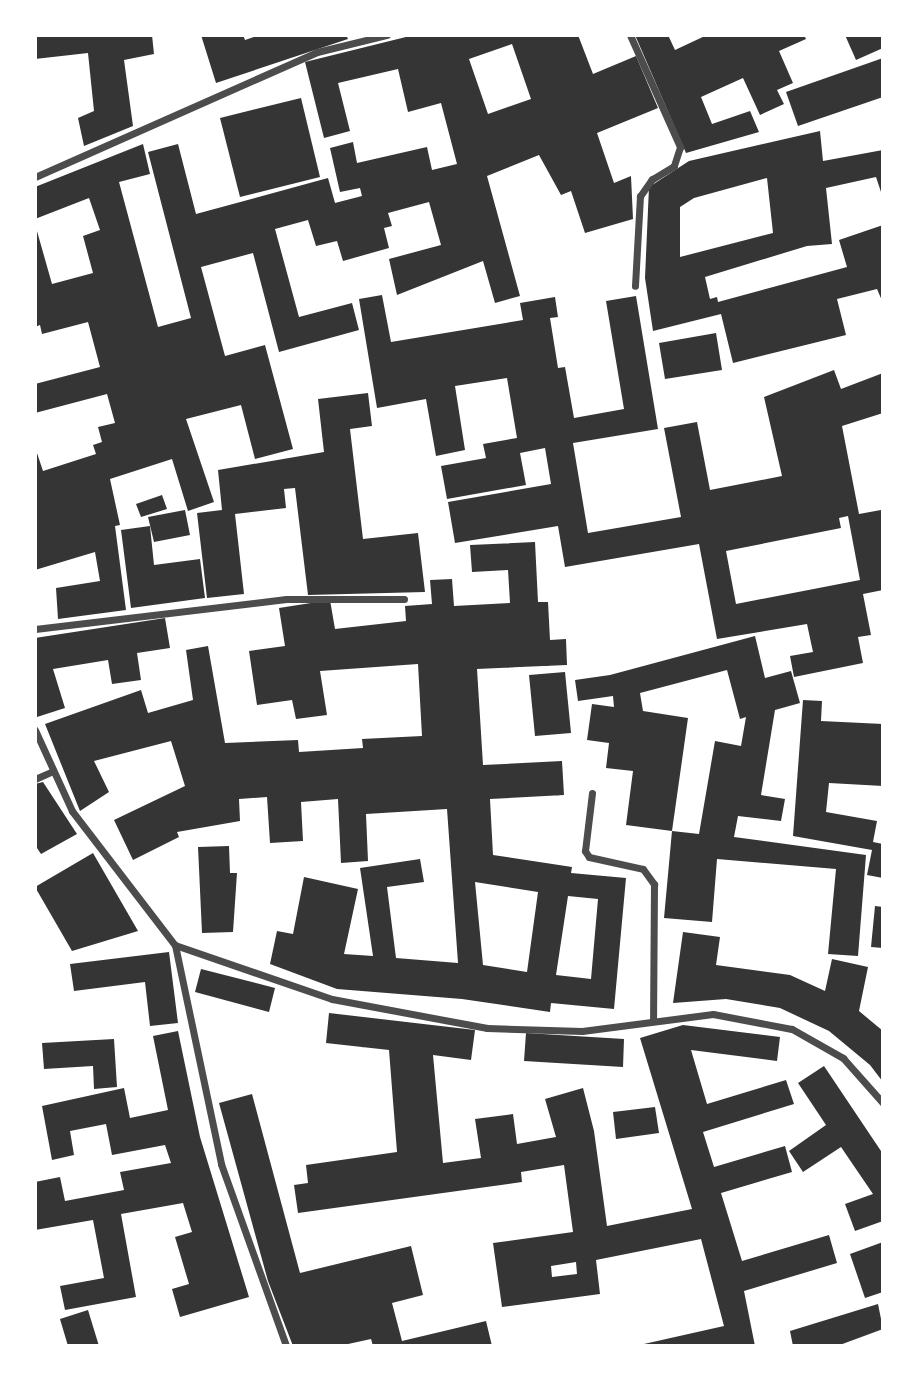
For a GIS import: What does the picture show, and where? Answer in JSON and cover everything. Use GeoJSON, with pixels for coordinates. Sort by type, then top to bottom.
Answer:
{"type":"FeatureCollection","features":[{"type":"Feature","properties":{"kind":"street"},"geometry":{"type":"LineString","coordinates":[[35,177],[317,52],[387,35]]}},
{"type":"Feature","properties":{"kind":"street"},"geometry":{"type":"LineString","coordinates":[[630,35],[680,147],[674,166],[652,179],[640,196],[635,286]]}},
{"type":"Feature","properties":{"kind":"street"},"geometry":{"type":"LineString","coordinates":[[35,629],[286,599],[404,599]]}},
{"type":"Feature","properties":{"kind":"street"},"geometry":{"type":"LineString","coordinates":[[35,730],[51,772],[72,811],[175,945],[221,1164],[286,1346]]}},
{"type":"Feature","properties":{"kind":"street"},"geometry":{"type":"LineString","coordinates":[[35,779],[51,772]]}},
{"type":"Feature","properties":{"kind":"street"},"geometry":{"type":"LineString","coordinates":[[592,793],[585,851],[589,857],[643,869],[654,884],[653,1018]]}},
{"type":"Feature","properties":{"kind":"street"},"geometry":{"type":"LineString","coordinates":[[175,945],[332,999],[487,1028],[582,1031],[653,1018],[713,1014],[792,1029],[843,1058],[883,1103]]}},
{"type":"Feature","properties":{"kind":"building"},"geometry":{"type":"Polygon","coordinates":[[[35,35],[152,35],[154,54],[124,60],[133,126],[84,146],[78,118],[94,111],[88,53],[35,59],[35,35]]]}},
{"type":"Feature","properties":{"kind":"building"},"geometry":{"type":"Polygon","coordinates":[[[201,35],[243,35],[245,40],[260,35],[346,35],[348,39],[216,83],[201,35]]]}},
{"type":"Feature","properties":{"kind":"building"},"geometry":{"type":"Polygon","coordinates":[[[414,35],[578,35],[593,74],[636,56],[658,108],[597,133],[614,183],[631,176],[633,219],[585,233],[571,191],[561,195],[539,155],[487,176],[520,296],[495,303],[483,261],[397,295],[389,259],[441,245],[429,202],[388,213],[392,226],[384,228],[389,248],[343,261],[337,241],[316,246],[308,220],[275,229],[299,317],[352,303],[359,330],[279,352],[253,253],[201,267],[225,356],[265,345],[293,449],[255,459],[241,405],[186,419],[214,502],[188,511],[172,459],[110,479],[120,525],[115,526],[126,610],[58,619],[56,588],[100,581],[95,552],[35,570],[35,447],[43,471],[96,454],[93,445],[102,442],[98,427],[115,423],[107,394],[35,413],[35,384],[100,367],[88,322],[42,334],[40,325],[35,327],[35,224],[52,284],[93,273],[83,236],[100,230],[89,198],[35,219],[35,187],[143,144],[150,174],[119,182],[158,327],[191,318],[148,152],[178,144],[196,214],[328,178],[335,203],[362,196],[360,188],[340,192],[330,148],[353,142],[357,163],[427,147],[432,170],[457,164],[441,103],[408,112],[398,69],[338,83],[350,131],[324,138],[305,62],[414,35]],[[512,44],[469,59],[488,114],[531,99],[512,44]]]}},
{"type":"Feature","properties":{"kind":"building"},"geometry":{"type":"Polygon","coordinates":[[[635,35],[668,35],[675,50],[707,35],[804,35],[806,39],[779,51],[793,83],[777,90],[784,104],[760,115],[743,78],[701,97],[712,124],[750,111],[759,132],[686,153],[635,35]]]}},
{"type":"Feature","properties":{"kind":"building"},"geometry":{"type":"Polygon","coordinates":[[[845,35],[882,35],[883,48],[856,60],[845,35]]]}},
{"type":"Feature","properties":{"kind":"building"},"geometry":{"type":"Polygon","coordinates":[[[883,58],[883,97],[798,126],[786,92],[883,58]]]}},
{"type":"Feature","properties":{"kind":"building"},"geometry":{"type":"Polygon","coordinates":[[[301,98],[320,177],[240,197],[220,118],[301,98]]]}},
{"type":"Feature","properties":{"kind":"building"},"geometry":{"type":"Polygon","coordinates":[[[820,131],[823,161],[883,150],[883,198],[876,177],[826,188],[832,244],[807,246],[705,277],[710,299],[717,297],[718,302],[847,267],[839,240],[883,225],[883,303],[877,289],[837,299],[846,335],[733,363],[721,314],[653,331],[645,278],[649,187],[689,161],[820,131]],[[767,178],[694,198],[680,207],[680,257],[773,233],[767,178]]]}},
{"type":"Feature","properties":{"kind":"building"},"geometry":{"type":"Polygon","coordinates":[[[382,295],[391,342],[523,320],[520,303],[555,297],[558,317],[550,318],[558,368],[565,367],[574,418],[624,409],[606,301],[636,296],[658,429],[573,443],[588,533],[681,517],[664,428],[697,422],[710,490],[782,476],[764,397],[834,370],[841,389],[883,373],[883,413],[842,426],[859,514],[881,510],[883,518],[883,590],[863,594],[871,635],[858,637],[863,663],[794,677],[790,656],[813,652],[807,624],[717,639],[699,544],[565,567],[558,526],[455,543],[448,502],[551,484],[545,448],[520,453],[526,485],[447,499],[441,466],[486,458],[483,444],[517,438],[507,378],[455,386],[465,450],[436,456],[426,399],[377,408],[359,299],[382,295]],[[848,516],[839,518],[841,528],[726,551],[736,604],[860,580],[848,516]]]}},
{"type":"Feature","properties":{"kind":"building"},"geometry":{"type":"Polygon","coordinates":[[[716,333],[722,370],[665,379],[659,343],[716,333]]]}},
{"type":"Feature","properties":{"kind":"building"},"geometry":{"type":"Polygon","coordinates":[[[368,393],[372,426],[350,429],[363,539],[418,533],[425,592],[308,595],[295,488],[284,489],[286,508],[235,514],[244,594],[207,598],[197,513],[222,510],[218,470],[324,452],[318,399],[368,393]]]}},
{"type":"Feature","properties":{"kind":"building"},"geometry":{"type":"Polygon","coordinates":[[[162,495],[167,509],[141,517],[136,504],[162,495]]]}},
{"type":"Feature","properties":{"kind":"building"},"geometry":{"type":"Polygon","coordinates":[[[185,510],[190,535],[154,542],[148,517],[185,510]]]}},
{"type":"Feature","properties":{"kind":"building"},"geometry":{"type":"Polygon","coordinates":[[[150,526],[154,565],[200,559],[205,598],[131,608],[121,530],[150,526]]]}},
{"type":"Feature","properties":{"kind":"building"},"geometry":{"type":"Polygon","coordinates":[[[535,542],[538,602],[548,602],[550,640],[566,639],[567,665],[477,669],[483,765],[562,761],[564,795],[490,799],[493,855],[572,867],[571,873],[626,878],[614,1009],[551,1003],[550,1012],[462,999],[337,989],[270,964],[277,931],[293,934],[304,877],[358,889],[344,954],[373,956],[360,868],[420,859],[424,882],[387,887],[396,958],[458,963],[447,809],[366,814],[368,861],[341,863],[338,799],[301,802],[303,841],[270,843],[267,797],[239,799],[240,821],[177,832],[179,837],[133,860],[114,820],[185,786],[171,741],[94,761],[109,792],[80,811],[45,724],[141,690],[148,713],[193,700],[186,650],[208,646],[225,743],[298,740],[299,752],[363,748],[362,739],[422,736],[418,664],[320,671],[327,715],[296,719],[292,700],[257,705],[249,651],[285,646],[279,608],[330,600],[335,629],[406,621],[405,606],[432,604],[430,580],[452,579],[454,606],[510,603],[508,570],[472,572],[470,545],[535,542]],[[475,882],[483,965],[527,972],[538,892],[475,882]],[[568,896],[556,975],[591,979],[598,899],[568,896]]]}},
{"type":"Feature","properties":{"kind":"building"},"geometry":{"type":"Polygon","coordinates":[[[165,618],[170,648],[137,653],[141,680],[112,684],[108,660],[53,669],[65,708],[37,717],[35,638],[165,618]]]}},
{"type":"Feature","properties":{"kind":"building"},"geometry":{"type":"Polygon","coordinates":[[[755,636],[765,678],[791,671],[800,703],[775,710],[761,795],[785,799],[781,821],[738,816],[734,837],[866,855],[858,956],[828,954],[836,869],[717,859],[712,922],[664,918],[672,831],[626,825],[633,771],[606,768],[609,743],[587,740],[592,704],[614,707],[613,696],[578,701],[575,680],[610,675],[755,636]],[[727,670],[640,693],[643,711],[688,718],[672,831],[699,834],[715,741],[741,746],[746,717],[740,719],[727,670]]]}},
{"type":"Feature","properties":{"kind":"building"},"geometry":{"type":"Polygon","coordinates":[[[565,672],[571,733],[535,736],[529,675],[565,672]]]}},
{"type":"Feature","properties":{"kind":"building"},"geometry":{"type":"Polygon","coordinates":[[[803,700],[822,701],[821,721],[883,724],[883,786],[829,783],[826,812],[877,821],[873,842],[883,844],[883,878],[867,875],[872,850],[793,836],[803,700]]]}},
{"type":"Feature","properties":{"kind":"building"},"geometry":{"type":"Polygon","coordinates":[[[43,782],[77,834],[41,854],[35,845],[35,784],[43,782]]]}},
{"type":"Feature","properties":{"kind":"building"},"geometry":{"type":"Polygon","coordinates":[[[229,846],[230,873],[237,873],[233,932],[202,933],[198,847],[229,846]]]}},
{"type":"Feature","properties":{"kind":"building"},"geometry":{"type":"Polygon","coordinates":[[[93,853],[138,931],[72,951],[35,887],[93,853]]]}},
{"type":"Feature","properties":{"kind":"building"},"geometry":{"type":"Polygon","coordinates":[[[875,906],[883,907],[883,948],[871,947],[875,906]]]}},
{"type":"Feature","properties":{"kind":"building"},"geometry":{"type":"Polygon","coordinates":[[[683,932],[720,937],[716,965],[790,975],[825,991],[832,959],[868,967],[859,1011],[883,1031],[883,1082],[870,1065],[829,1031],[780,1008],[726,999],[673,1003],[683,932]]]}},
{"type":"Feature","properties":{"kind":"building"},"geometry":{"type":"Polygon","coordinates":[[[169,952],[178,1023],[150,1026],[145,982],[74,991],[70,964],[169,952]]]}},
{"type":"Feature","properties":{"kind":"building"},"geometry":{"type":"Polygon","coordinates":[[[201,969],[275,988],[269,1012],[195,992],[201,969]]]}},
{"type":"Feature","properties":{"kind":"building"},"geometry":{"type":"Polygon","coordinates":[[[329,1013],[475,1030],[471,1060],[433,1055],[443,1163],[481,1158],[475,1119],[513,1114],[517,1144],[556,1137],[545,1099],[583,1088],[594,1131],[607,1226],[692,1209],[640,1038],[683,1025],[780,1037],[777,1061],[691,1050],[707,1104],[786,1080],[794,1104],[703,1132],[714,1167],[785,1146],[792,1172],[721,1193],[742,1261],[829,1235],[837,1263],[744,1291],[755,1346],[635,1346],[724,1326],[701,1239],[596,1260],[600,1294],[502,1307],[493,1243],[573,1232],[564,1165],[521,1172],[522,1182],[298,1213],[294,1185],[308,1183],[306,1165],[397,1152],[389,1050],[326,1043],[329,1013]],[[576,1262],[551,1266],[552,1277],[577,1274],[576,1262]]]}},
{"type":"Feature","properties":{"kind":"building"},"geometry":{"type":"Polygon","coordinates":[[[178,1031],[200,1137],[249,1297],[180,1317],[172,1289],[189,1284],[175,1237],[192,1232],[183,1203],[121,1214],[136,1297],[65,1310],[60,1286],[104,1278],[93,1220],[35,1230],[35,1182],[60,1177],[65,1201],[124,1190],[120,1172],[171,1163],[165,1145],[112,1155],[106,1124],[70,1131],[74,1155],[52,1160],[42,1106],[124,1088],[130,1118],[168,1110],[153,1036],[178,1031]]]}},
{"type":"Feature","properties":{"kind":"building"},"geometry":{"type":"Polygon","coordinates":[[[526,1033],[624,1039],[623,1067],[524,1061],[526,1033]]]}},
{"type":"Feature","properties":{"kind":"building"},"geometry":{"type":"Polygon","coordinates":[[[114,1039],[117,1087],[94,1089],[93,1066],[44,1069],[42,1043],[114,1039]]]}},
{"type":"Feature","properties":{"kind":"building"},"geometry":{"type":"Polygon","coordinates":[[[824,1066],[883,1154],[883,1221],[855,1231],[845,1204],[873,1194],[841,1147],[803,1172],[789,1151],[826,1125],[798,1083],[824,1066]]]}},
{"type":"Feature","properties":{"kind":"building"},"geometry":{"type":"Polygon","coordinates":[[[252,1094],[300,1273],[411,1246],[423,1295],[392,1303],[402,1341],[486,1321],[492,1346],[373,1346],[371,1339],[339,1346],[293,1346],[268,1281],[219,1103],[252,1094]]]}},
{"type":"Feature","properties":{"kind":"building"},"geometry":{"type":"Polygon","coordinates":[[[655,1107],[659,1133],[616,1139],[613,1112],[655,1107]]]}},
{"type":"Feature","properties":{"kind":"building"},"geometry":{"type":"Polygon","coordinates":[[[883,1242],[883,1292],[865,1298],[850,1254],[883,1242]]]}},
{"type":"Feature","properties":{"kind":"building"},"geometry":{"type":"Polygon","coordinates":[[[878,1304],[883,1329],[837,1346],[793,1346],[790,1331],[878,1304]]]}},
{"type":"Feature","properties":{"kind":"building"},"geometry":{"type":"Polygon","coordinates":[[[88,1310],[99,1346],[68,1346],[60,1319],[88,1310]]]}}]}
